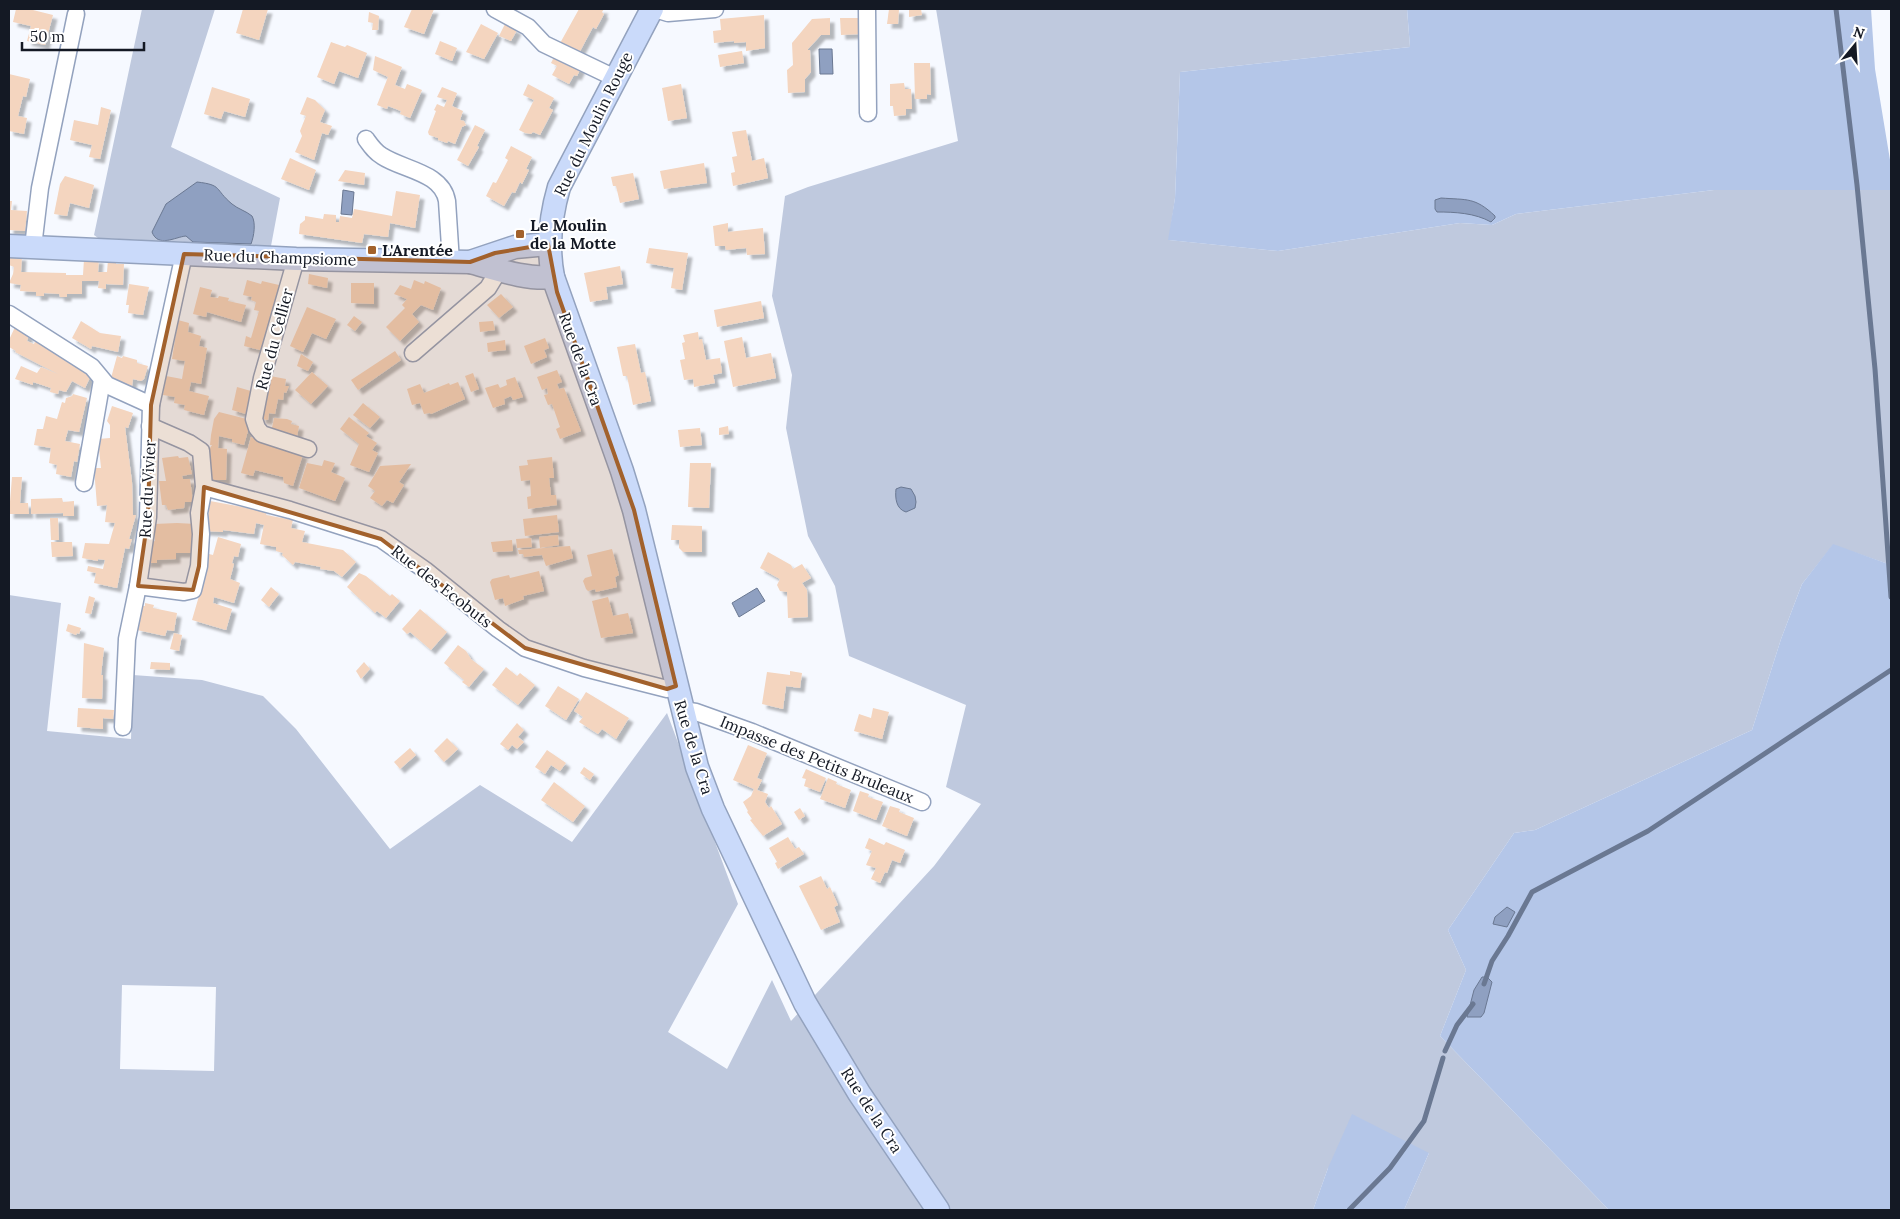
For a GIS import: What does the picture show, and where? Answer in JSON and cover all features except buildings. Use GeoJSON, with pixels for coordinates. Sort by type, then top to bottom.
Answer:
{"type":"FeatureCollection","features":[{"type":"Feature","properties":{"kind":"street"},"geometry":{"type":"LineString","coordinates":[[495,9],[528,27],[544,44],[615,78]]}},
{"type":"Feature","properties":{"kind":"street"},"geometry":{"type":"LineString","coordinates":[[654,9],[668,13],[715,9]]}},
{"type":"Feature","properties":{"kind":"street","name":"Rue du Moulin Rouge"},"geometry":{"type":"LineString","coordinates":[[548,244],[553,209],[559,188],[615,78],[654,9]]}},
{"type":"Feature","properties":{"kind":"street"},"geometry":{"type":"LineString","coordinates":[[867,9],[868,114]]}},
{"type":"Feature","properties":{"kind":"street"},"geometry":{"type":"LineString","coordinates":[[33,247],[40,188],[76,14]]}},
{"type":"Feature","properties":{"kind":"street"},"geometry":{"type":"LineString","coordinates":[[366,139],[373,149],[383,157],[432,179],[442,187],[446,193],[460,262],[543,278],[553,277]]}},
{"type":"Feature","properties":{"kind":"street","name":"Rue du Champsiome"},"geometry":{"type":"LineString","coordinates":[[9,246],[296,259],[460,262],[515,247],[548,244]]}},
{"type":"Feature","properties":{"kind":"street","name":"Rue de la Cra"},"geometry":{"type":"LineString","coordinates":[[548,244],[553,277],[634,510],[697,767],[713,809],[805,1003],[859,1093],[938,1210]]}},
{"type":"Feature","properties":{"kind":"street","name":"Rue du Vivier"},"geometry":{"type":"LineString","coordinates":[[123,727],[127,640],[138,586],[148,517],[151,405],[184,254]]}},
{"type":"Feature","properties":{"kind":"street","name":"Rue du Cellier"},"geometry":{"type":"LineString","coordinates":[[296,259],[262,378],[254,419],[257,428],[262,434],[308,449]]}},
{"type":"Feature","properties":{"kind":"street"},"geometry":{"type":"LineString","coordinates":[[413,353],[488,288],[499,270]]}},
{"type":"Feature","properties":{"kind":"street"},"geometry":{"type":"LineString","coordinates":[[9,314],[76,355],[92,367],[107,385],[151,405]]}},
{"type":"Feature","properties":{"kind":"street"},"geometry":{"type":"LineString","coordinates":[[84,483],[102,380]]}},
{"type":"Feature","properties":{"kind":"street"},"geometry":{"type":"LineString","coordinates":[[138,586],[184,592],[193,590],[199,566],[200,513],[204,487],[201,451],[189,442],[150,426]]}},
{"type":"Feature","properties":{"kind":"street","name":"Rue des Ecobuts"},"geometry":{"type":"LineString","coordinates":[[204,487],[290,510],[381,539],[425,570],[498,629],[525,648],[584,668],[667,689],[676,686]]}},
{"type":"Feature","properties":{"kind":"street","name":"Impasse des Petits Bruleaux"},"geometry":{"type":"LineString","coordinates":[[682,710],[696,712],[752,732],[922,802]]}},
{"type":"Feature","properties":{"kind":"highlighted area"},"geometry":{"type":"Polygon","coordinates":[[[548,244],[557,292],[634,510],[676,686],[667,689],[525,648],[381,539],[204,487],[199,566],[193,590],[138,586],[148,517],[151,405],[184,254],[470,262],[495,253],[548,244]]]}},
{"type":"Feature","properties":{"kind":"shaded area"},"geometry":{"type":"Polygon","coordinates":[[[142,9],[215,9],[171,147],[280,198],[271,246],[98,238],[94,235],[142,9]]]}},
{"type":"Feature","properties":{"kind":"shaded area"},"geometry":{"type":"Polygon","coordinates":[[[936,9],[1407,9],[1410,47],[1180,72],[1175,198],[1169,240],[1278,251],[1460,223],[1492,225],[1516,214],[1714,190],[1891,190],[1891,565],[1833,545],[1802,584],[1781,639],[1752,730],[1535,830],[1514,833],[1448,930],[1466,970],[1440,1036],[1609,1210],[1404,1210],[1429,1153],[1328,1168],[1313,1210],[9,1210],[9,595],[61,603],[47,731],[131,739],[133,675],[202,680],[263,696],[296,729],[390,849],[480,785],[572,842],[667,713],[738,904],[668,1032],[727,1069],[772,980],[791,1021],[934,866],[981,804],[946,787],[966,705],[849,656],[835,586],[808,536],[786,428],[792,375],[772,296],[785,196],[808,187],[958,141],[936,9]],[[122,985],[120,1069],[214,1071],[216,987],[122,985]]]}},
{"type":"Feature","properties":{"kind":"shaded area"},"geometry":{"type":"Polygon","coordinates":[[[1407,9],[1871,9],[1875,69],[1891,166],[1891,190],[1714,190],[1516,214],[1492,225],[1460,223],[1278,251],[1168,240],[1175,198],[1180,72],[1410,47],[1407,9]]]}},
{"type":"Feature","properties":{"kind":"shaded area"},"geometry":{"type":"Polygon","coordinates":[[[819,49],[832,49],[833,74],[820,74],[819,49]]]}},
{"type":"Feature","properties":{"kind":"shaded area"},"geometry":{"type":"Polygon","coordinates":[[[197,182],[215,186],[232,204],[252,216],[254,230],[251,244],[193,242],[186,236],[162,241],[155,237],[152,232],[166,204],[197,182]]]}},
{"type":"Feature","properties":{"kind":"shaded area"},"geometry":{"type":"Polygon","coordinates":[[[343,190],[354,192],[352,215],[341,214],[343,190]]]}},
{"type":"Feature","properties":{"kind":"shaded area"},"geometry":{"type":"Polygon","coordinates":[[[1441,198],[1476,202],[1488,210],[1495,218],[1491,222],[1472,215],[1437,212],[1435,200],[1441,198]]]}},
{"type":"Feature","properties":{"kind":"shaded area"},"geometry":{"type":"Polygon","coordinates":[[[901,487],[911,489],[915,496],[915,508],[906,512],[898,506],[896,499],[896,489],[901,487]]]}},
{"type":"Feature","properties":{"kind":"shaded area"},"geometry":{"type":"Polygon","coordinates":[[[1833,544],[1891,565],[1891,1210],[1609,1210],[1440,1036],[1466,970],[1448,930],[1514,833],[1535,830],[1752,730],[1781,639],[1802,584],[1833,544]]]}},
{"type":"Feature","properties":{"kind":"shaded area"},"geometry":{"type":"Polygon","coordinates":[[[757,588],[765,601],[739,617],[732,603],[757,588]]]}},
{"type":"Feature","properties":{"kind":"shaded area"},"geometry":{"type":"Polygon","coordinates":[[[1507,907],[1515,912],[1507,927],[1493,924],[1495,917],[1507,907]]]}},
{"type":"Feature","properties":{"kind":"shaded area"},"geometry":{"type":"Polygon","coordinates":[[[1482,977],[1487,977],[1492,982],[1484,1013],[1481,1017],[1467,1017],[1474,990],[1482,977]]]}},
{"type":"Feature","properties":{"kind":"shaded area"},"geometry":{"type":"Polygon","coordinates":[[[1352,1114],[1429,1153],[1404,1210],[1313,1210],[1328,1168],[1352,1114]]]}},
{"type":"Feature","properties":{"kind":"waterway"},"geometry":{"type":"LineString","coordinates":[[1836,9],[1857,185],[1875,369],[1891,597]]}},
{"type":"Feature","properties":{"kind":"waterway"},"geometry":{"type":"LineString","coordinates":[[1484,984],[1492,961],[1532,892],[1648,831],[1891,670]]}},
{"type":"Feature","properties":{"kind":"waterway"},"geometry":{"type":"LineString","coordinates":[[1445,1051],[1457,1025],[1473,1004]]}},
{"type":"Feature","properties":{"kind":"waterway"},"geometry":{"type":"LineString","coordinates":[[1349,1210],[1390,1168],[1424,1121],[1443,1058]]}},
{"type":"Feature","properties":{"kind":"place","name":"Le Moulin de la Motte"},"geometry":{"type":"Point","coordinates":[520,234]}},
{"type":"Feature","properties":{"kind":"place","name":"L'Arentée"},"geometry":{"type":"Point","coordinates":[372,250]}}]}
